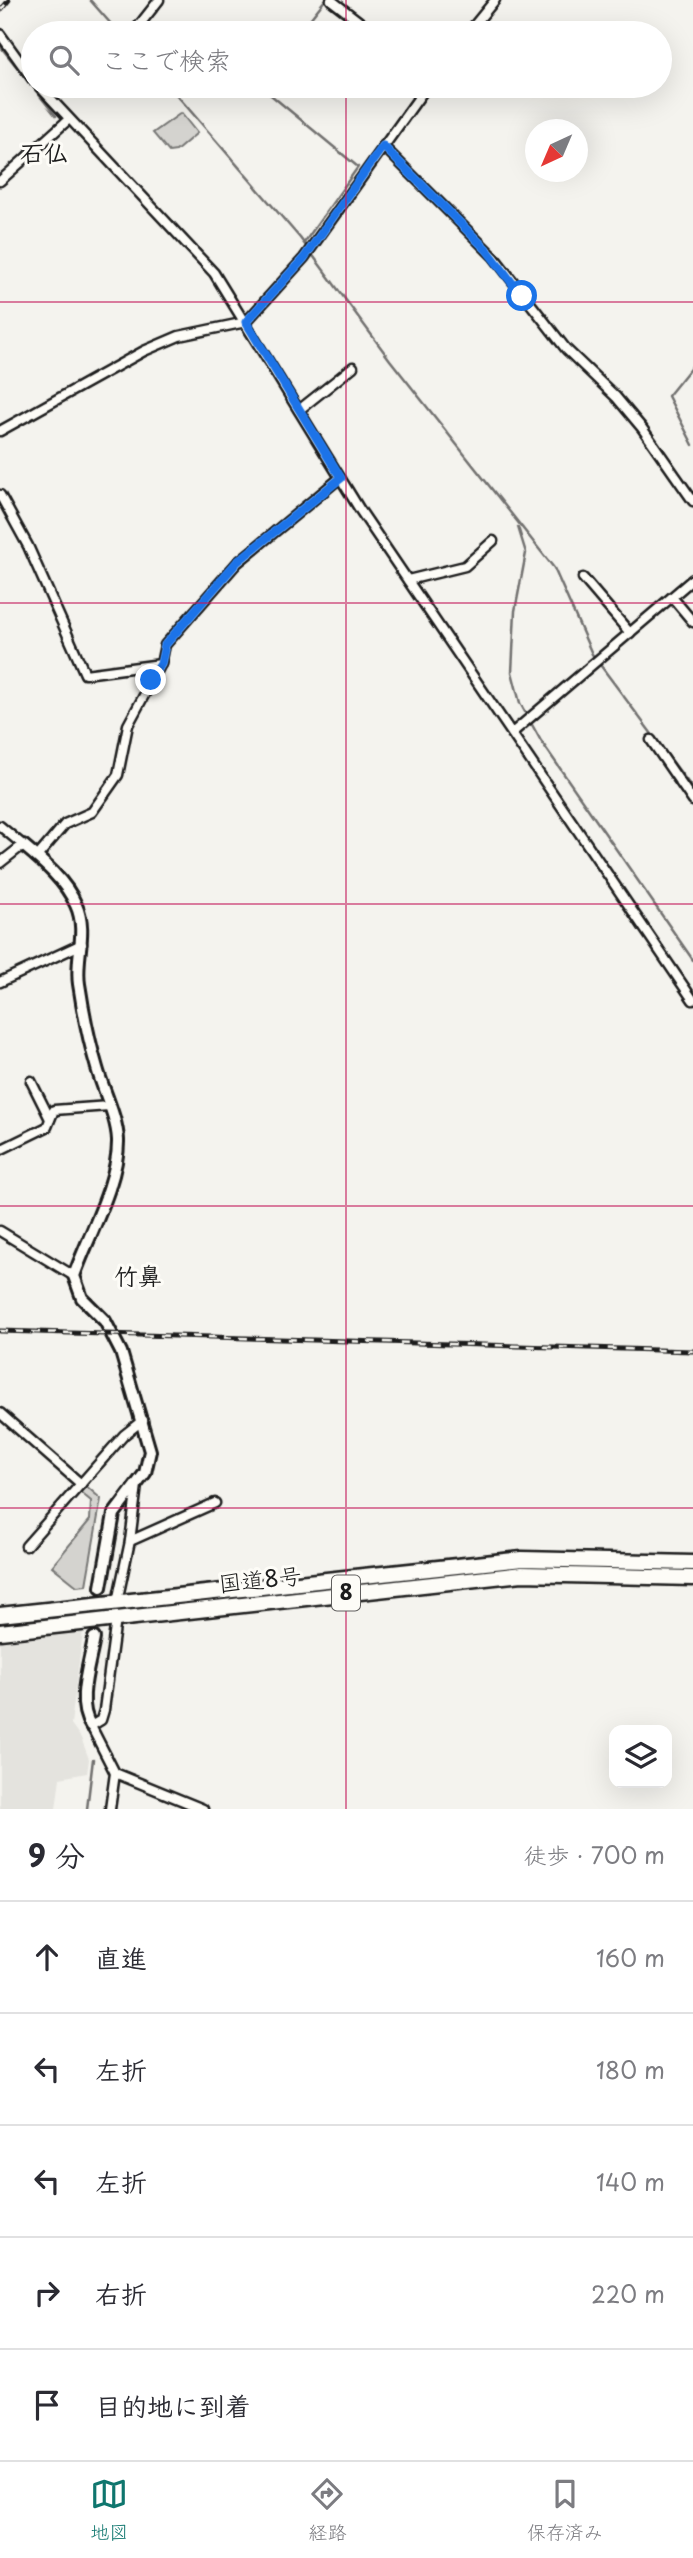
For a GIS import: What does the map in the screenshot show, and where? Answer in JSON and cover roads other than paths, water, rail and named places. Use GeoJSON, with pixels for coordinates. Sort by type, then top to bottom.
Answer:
{"type":"FeatureCollection","features":[{"type":"Feature","properties":{"kind":"highway","name":"国道8号"},"geometry":{"type":"LineString","coordinates":[[0,1615],[522,1559],[693,1563]]}},
{"type":"Feature","properties":{"kind":"highway","name":"国道8号"},"geometry":{"type":"LineString","coordinates":[[0,1632],[522,1574],[693,1578]]}},
{"type":"Feature","properties":{"kind":"street"},"geometry":{"type":"LineString","coordinates":[[142,21],[159,0]]}},
{"type":"Feature","properties":{"kind":"street"},"geometry":{"type":"LineString","coordinates":[[331,0],[358,21]]}},
{"type":"Feature","properties":{"kind":"street"},"geometry":{"type":"LineString","coordinates":[[478,21],[495,0]]}},
{"type":"Feature","properties":{"kind":"street"},"geometry":{"type":"LineString","coordinates":[[0,34],[21,63]]}},
{"type":"Feature","properties":{"kind":"street"},"geometry":{"type":"LineString","coordinates":[[50,98],[214,273],[341,478],[408,580],[693,1000]]}},
{"type":"Feature","properties":{"kind":"street"},"geometry":{"type":"LineString","coordinates":[[0,431],[145,351],[179,336],[246,322],[304,258],[418,98]]}},
{"type":"Feature","properties":{"kind":"street"},"geometry":{"type":"LineString","coordinates":[[0,181],[69,120]]}},
{"type":"Feature","properties":{"kind":"street"},"geometry":{"type":"LineString","coordinates":[[383,146],[494,257],[566,349],[616,397],[642,428],[693,501]]}},
{"type":"Feature","properties":{"kind":"street"},"geometry":{"type":"LineString","coordinates":[[299,410],[353,367]]}},
{"type":"Feature","properties":{"kind":"street"},"geometry":{"type":"LineString","coordinates":[[37,857],[65,824],[92,812],[118,775],[128,725],[161,664],[165,645],[237,562],[341,478]]}},
{"type":"Feature","properties":{"kind":"street"},"geometry":{"type":"LineString","coordinates":[[0,495],[27,546],[85,674],[161,664]]}},
{"type":"Feature","properties":{"kind":"street"},"geometry":{"type":"LineString","coordinates":[[408,580],[465,566],[493,541]]}},
{"type":"Feature","properties":{"kind":"street"},"geometry":{"type":"LineString","coordinates":[[583,578],[630,633]]}},
{"type":"Feature","properties":{"kind":"street"},"geometry":{"type":"LineString","coordinates":[[512,733],[693,579]]}},
{"type":"Feature","properties":{"kind":"street"},"geometry":{"type":"LineString","coordinates":[[672,597],[693,622]]}},
{"type":"Feature","properties":{"kind":"street"},"geometry":{"type":"LineString","coordinates":[[651,740],[693,801]]}},
{"type":"Feature","properties":{"kind":"street"},"geometry":{"type":"LineString","coordinates":[[0,826],[37,857],[76,904],[82,944],[77,972],[80,991],[96,1065],[118,1138],[116,1165],[74,1276]]}},
{"type":"Feature","properties":{"kind":"street"},"geometry":{"type":"LineString","coordinates":[[0,863],[23,845]]}},
{"type":"Feature","properties":{"kind":"street"},"geometry":{"type":"LineString","coordinates":[[0,982],[82,944]]}},
{"type":"Feature","properties":{"kind":"street"},"geometry":{"type":"LineString","coordinates":[[31,1082],[50,1119]]}},
{"type":"Feature","properties":{"kind":"street"},"geometry":{"type":"LineString","coordinates":[[0,1150],[47,1127],[54,1110],[109,1106]]}},
{"type":"Feature","properties":{"kind":"street"},"geometry":{"type":"LineString","coordinates":[[0,1231],[74,1276],[82,1298],[105,1321],[121,1352],[143,1420],[150,1451],[145,1473],[114,1514],[101,1587]]}},
{"type":"Feature","properties":{"kind":"street"},"geometry":{"type":"LineString","coordinates":[[0,1413],[81,1484]]}},
{"type":"Feature","properties":{"kind":"street"},"geometry":{"type":"LineString","coordinates":[[26,1546],[124,1435],[143,1420]]}},
{"type":"Feature","properties":{"kind":"street"},"geometry":{"type":"LineString","coordinates":[[117,1602],[131,1541],[137,1485]]}},
{"type":"Feature","properties":{"kind":"street"},"geometry":{"type":"LineString","coordinates":[[131,1541],[215,1503]]}},
{"type":"Feature","properties":{"kind":"street"},"geometry":{"type":"LineString","coordinates":[[91,1726],[101,1720],[104,1710],[116,1619]]}},
{"type":"Feature","properties":{"kind":"street"},"geometry":{"type":"LineString","coordinates":[[94,1638],[84,1716],[115,1773],[110,1809]]}},
{"type":"Feature","properties":{"kind":"street"},"geometry":{"type":"LineString","coordinates":[[115,1773],[202,1809]]}},
{"type":"Feature","properties":{"kind":"waterway"},"geometry":{"type":"LineString","coordinates":[[90,0],[108,21]]}},
{"type":"Feature","properties":{"kind":"waterway"},"geometry":{"type":"LineString","coordinates":[[308,21],[325,0]]}},
{"type":"Feature","properties":{"kind":"waterway"},"geometry":{"type":"LineString","coordinates":[[0,46],[21,72]]}},
{"type":"Feature","properties":{"kind":"waterway"},"geometry":{"type":"LineString","coordinates":[[42,98],[56,116]]}},
{"type":"Feature","properties":{"kind":"waterway"},"geometry":{"type":"LineString","coordinates":[[179,98],[300,238],[390,360],[554,568],[592,654],[693,789]]}},
{"type":"Feature","properties":{"kind":"waterway"},"geometry":{"type":"LineString","coordinates":[[275,98],[358,167],[304,243]]}},
{"type":"Feature","properties":{"kind":"waterway"},"geometry":{"type":"LineString","coordinates":[[693,365],[668,396],[693,445]]}},
{"type":"Feature","properties":{"kind":"waterway"},"geometry":{"type":"LineString","coordinates":[[518,527],[526,553],[515,611],[512,672],[520,703],[541,741],[693,960]]}},
{"type":"Feature","properties":{"kind":"waterway"},"geometry":{"type":"LineString","coordinates":[[87,1809],[93,1759]]}},
{"type":"Feature","properties":{"kind":"tunnel"},"geometry":{"type":"LineString","coordinates":[[94,1638],[101,1587]]}},
{"type":"Feature","properties":{"kind":"railway"},"geometry":{"type":"LineString","coordinates":[[0,11],[9,0]]}},
{"type":"Feature","properties":{"kind":"railway"},"geometry":{"type":"LineString","coordinates":[[0,1331],[693,1351]]}},
{"type":"Feature","properties":{"kind":"district","name":"石仏"},"geometry":{"type":"Point","coordinates":[44,154]}},
{"type":"Feature","properties":{"kind":"district","name":"竹鼻"},"geometry":{"type":"Point","coordinates":[138,1277]}}]}
